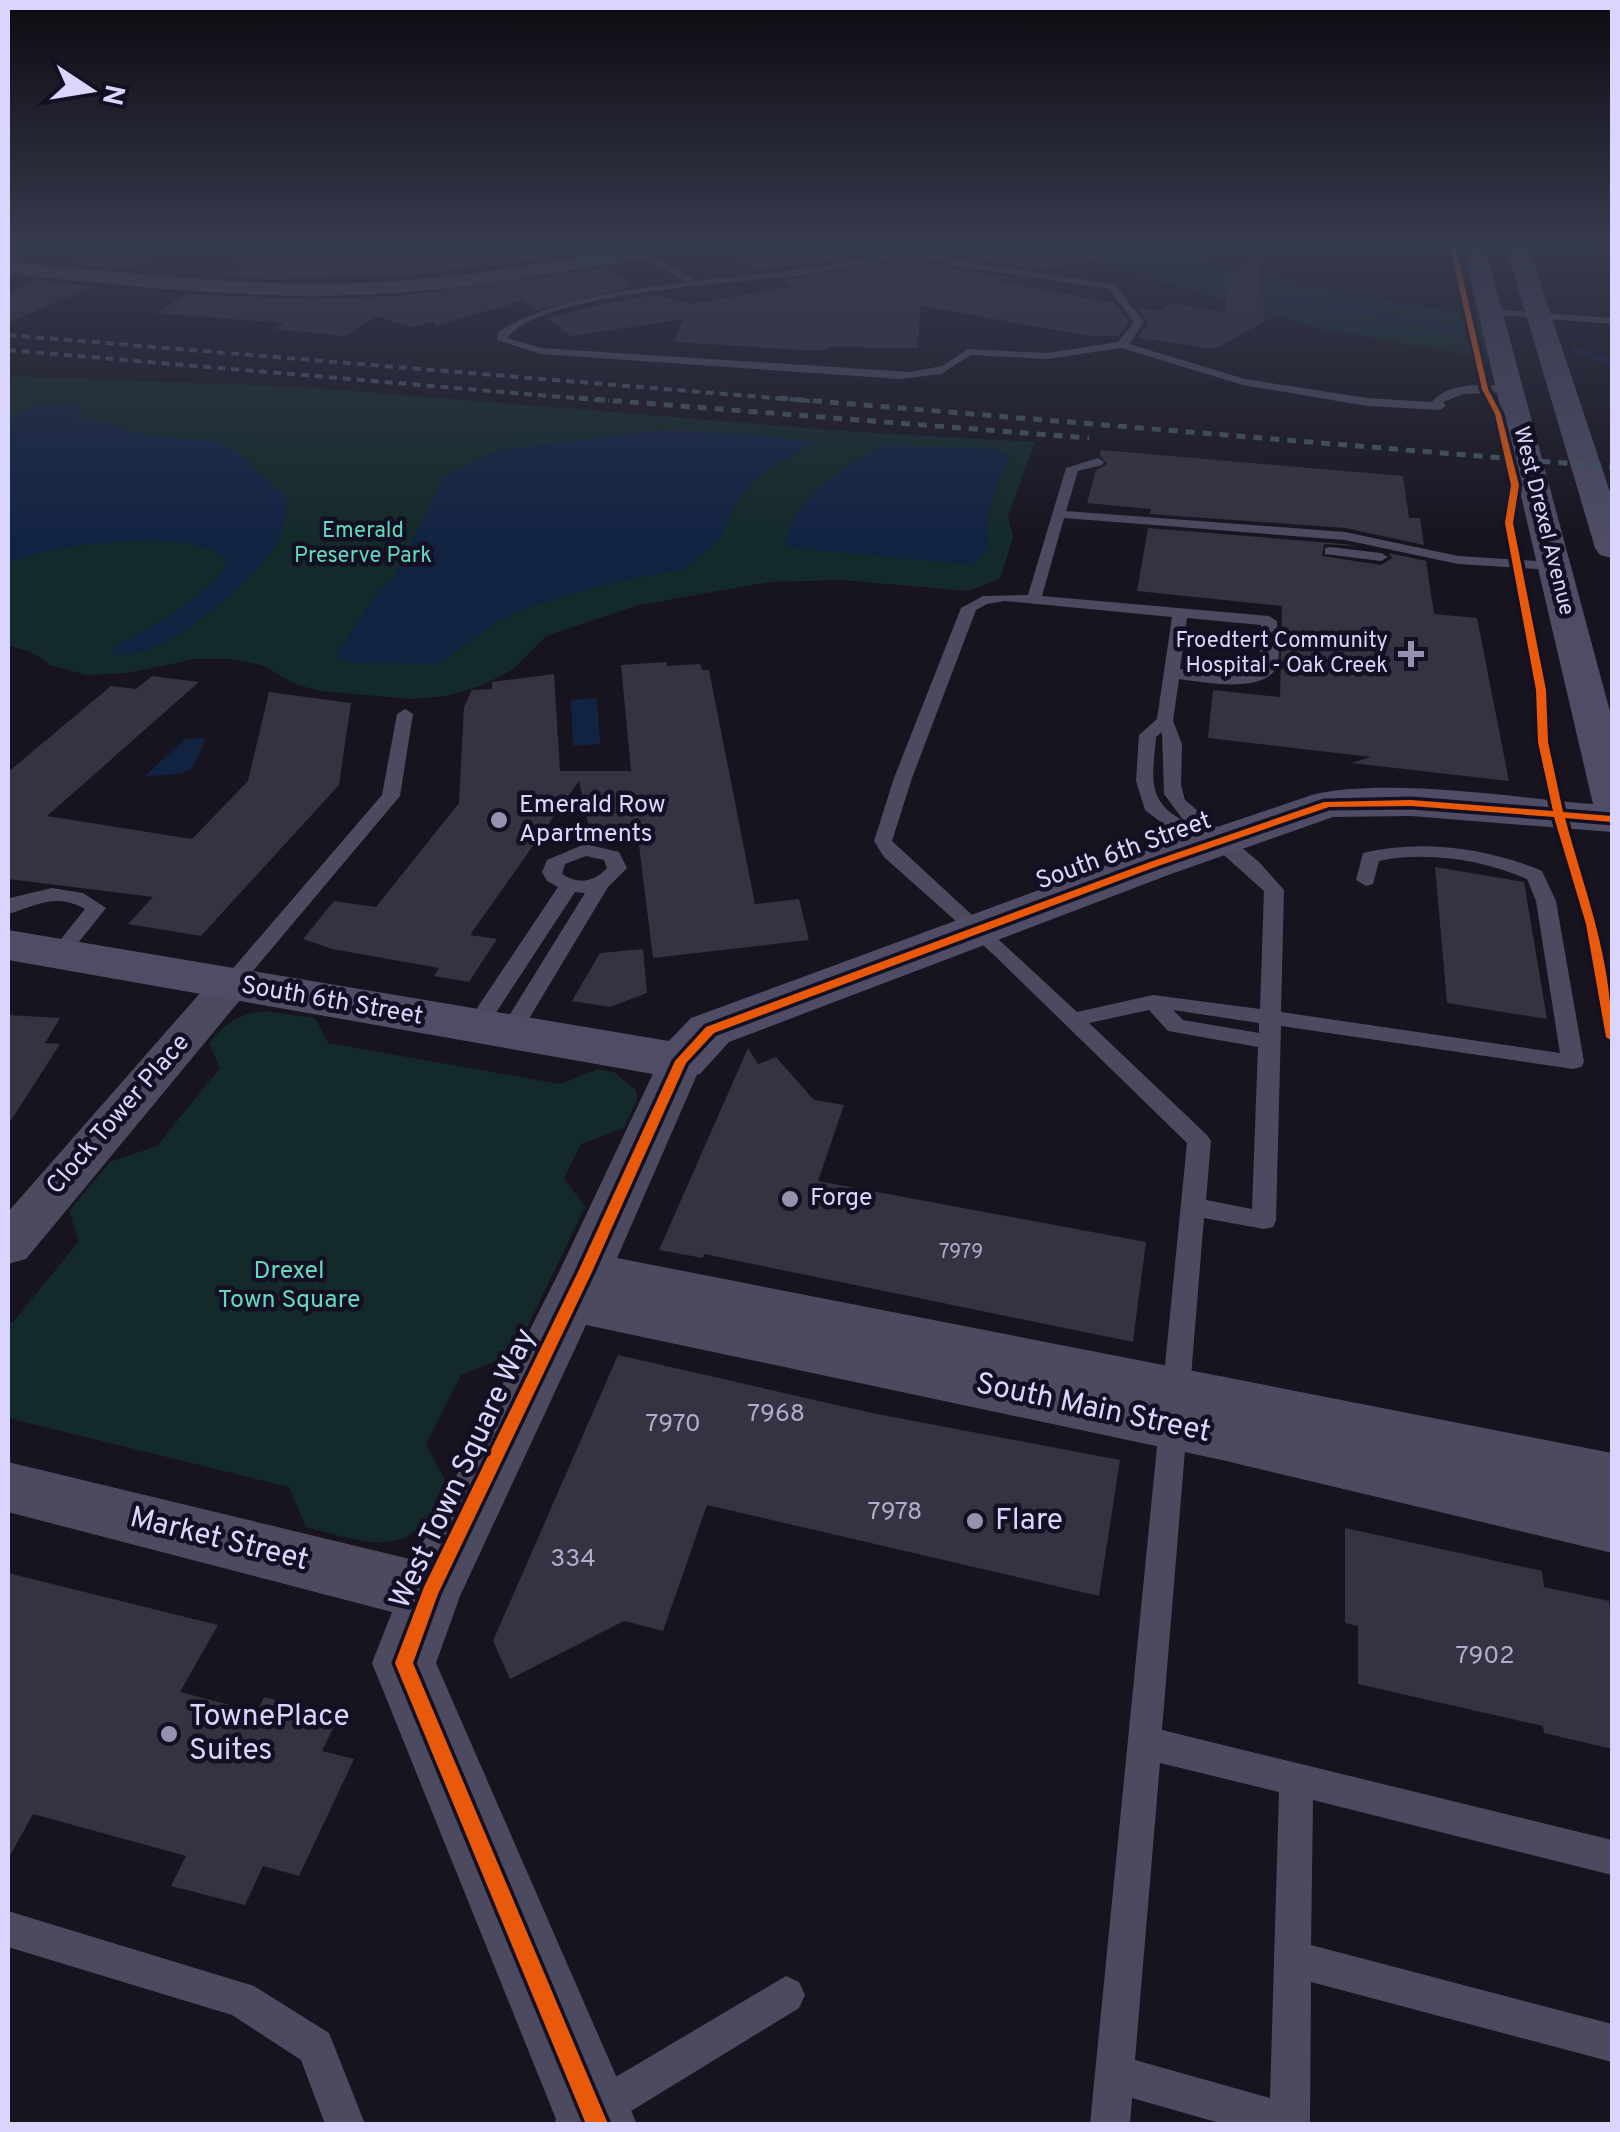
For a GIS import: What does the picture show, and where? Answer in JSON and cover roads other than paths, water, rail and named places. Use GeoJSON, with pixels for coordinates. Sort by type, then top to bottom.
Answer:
{"type":"FeatureCollection","features":[{"type":"Feature","properties":{"kind":"street","name":"West Drexel Avenue"},"geometry":{"type":"LineString","coordinates":[[1498,342],[1612,800]]}},
{"type":"Feature","properties":{"kind":"street"},"geometry":{"type":"LineString","coordinates":[[1548,342],[1612,548]]}},
{"type":"Feature","properties":{"kind":"street","name":"South 6th Street"},"geometry":{"type":"LineString","coordinates":[[8,946],[680,1061],[710,1030],[1328,804],[1369,802],[1612,820]]}},
{"type":"Feature","properties":{"kind":"street","name":"South 6th Street"},"geometry":{"type":"LineString","coordinates":[[1267,824],[1400,824],[1612,853]]}},
{"type":"Feature","properties":{"kind":"street","name":"Clock Tower Place"},"geometry":{"type":"LineString","coordinates":[[8,1245],[230,984]]}},
{"type":"Feature","properties":{"kind":"street","name":"West Town Square Way"},"geometry":{"type":"LineString","coordinates":[[587,2120],[404,1662],[430,1593],[578,1287],[680,1061]]}},
{"type":"Feature","properties":{"kind":"street","name":"South Main Street"},"geometry":{"type":"LineString","coordinates":[[578,1287],[1174,1409],[1612,1478]]}},
{"type":"Feature","properties":{"kind":"street","name":"South Main Street"},"geometry":{"type":"LineString","coordinates":[[1174,1409],[1612,1526]]}},
{"type":"Feature","properties":{"kind":"street","name":"Market Street"},"geometry":{"type":"LineString","coordinates":[[8,1487],[430,1593]]}},
{"type":"Feature","properties":{"kind":"lane"},"geometry":{"type":"LineString","coordinates":[[511,342],[540,351],[900,376],[936,373],[951,367],[968,352],[1047,356],[1120,345],[1214,375],[1367,402],[1440,406],[1441,397],[1465,390],[1510,390]]}},
{"type":"Feature","properties":{"kind":"lane"},"geometry":{"type":"LineString","coordinates":[[1120,345],[1123,342]]}},
{"type":"Feature","properties":{"kind":"lane"},"geometry":{"type":"LineString","coordinates":[[1034,599],[1072,468],[1098,462]]}},
{"type":"Feature","properties":{"kind":"lane"},"geometry":{"type":"LineString","coordinates":[[1060,514],[1309,538],[1379,533],[1381,526]]}},
{"type":"Feature","properties":{"kind":"lane"},"geometry":{"type":"LineString","coordinates":[[1344,536],[1458,560],[1554,566]]}},
{"type":"Feature","properties":{"kind":"lane"},"geometry":{"type":"LineString","coordinates":[[1330,551],[1414,564],[1458,560]]}},
{"type":"Feature","properties":{"kind":"lane"},"geometry":{"type":"LineString","coordinates":[[1110,2124],[1199,1141],[891,853],[883,841],[970,608],[994,598],[1034,599],[1270,621],[1269,668],[1265,674],[1251,680],[1172,673]]}},
{"type":"Feature","properties":{"kind":"lane"},"geometry":{"type":"LineString","coordinates":[[1180,614],[1165,720],[1176,738],[1171,790],[1176,801],[1216,842],[1262,874],[1274,890],[1264,1220],[1192,1207]]}},
{"type":"Feature","properties":{"kind":"lane"},"geometry":{"type":"LineString","coordinates":[[230,984],[391,796],[405,714]]}},
{"type":"Feature","properties":{"kind":"lane"},"geometry":{"type":"LineString","coordinates":[[1165,720],[1148,735],[1142,788],[1146,804],[1164,819],[1216,842]]}},
{"type":"Feature","properties":{"kind":"lane"},"geometry":{"type":"LineString","coordinates":[[493,1029],[600,884],[614,874],[616,862],[604,852],[584,850],[565,855],[553,866],[554,877],[569,886],[600,884]]}},
{"type":"Feature","properties":{"kind":"lane"},"geometry":{"type":"LineString","coordinates":[[1073,1021],[1105,1008],[1153,1002],[1176,1026],[1270,1029],[1573,1062],[1546,902],[1541,883],[1534,875],[1519,867],[1489,861],[1387,852],[1370,857],[1366,880]]}},
{"type":"Feature","properties":{"kind":"lane"},"geometry":{"type":"LineString","coordinates":[[493,1029],[569,886]]}},
{"type":"Feature","properties":{"kind":"lane"},"geometry":{"type":"LineString","coordinates":[[8,908],[34,894],[88,901],[96,908],[59,954]]}},
{"type":"Feature","properties":{"kind":"lane"},"geometry":{"type":"LineString","coordinates":[[1144,1742],[1612,1857]]}},
{"type":"Feature","properties":{"kind":"lane"},"geometry":{"type":"LineString","coordinates":[[1115,2074],[1290,2124],[1296,1779]]}},
{"type":"Feature","properties":{"kind":"lane"},"geometry":{"type":"LineString","coordinates":[[8,1928],[241,1999],[315,2047],[346,2124]]}},
{"type":"Feature","properties":{"kind":"lane"},"geometry":{"type":"LineString","coordinates":[[1292,1959],[1612,2043]]}},
{"type":"Feature","properties":{"kind":"lane"},"geometry":{"type":"LineString","coordinates":[[587,2120],[786,1995]]}},
{"type":"Feature","properties":{"kind":"water"},"geometry":{"type":"Polygon","coordinates":[[[29,405],[76,405],[83,408],[77,418],[142,434],[218,442],[239,453],[287,499],[279,540],[247,579],[201,619],[151,649],[128,655],[110,652],[204,590],[226,565],[225,558],[206,548],[180,543],[118,541],[55,550],[8,563],[8,425],[29,405]]]}},
{"type":"Feature","properties":{"kind":"water"},"geometry":{"type":"Polygon","coordinates":[[[662,430],[764,435],[815,443],[777,464],[748,487],[732,509],[723,536],[685,569],[603,585],[526,608],[497,622],[438,664],[340,660],[337,654],[377,593],[394,576],[445,476],[499,450],[662,430]]]}},
{"type":"Feature","properties":{"kind":"water"},"geometry":{"type":"Polygon","coordinates":[[[887,445],[995,449],[1010,455],[989,508],[988,545],[971,565],[786,547],[789,530],[809,499],[839,472],[887,445]]]}},
{"type":"Feature","properties":{"kind":"water"},"geometry":{"type":"Polygon","coordinates":[[[597,698],[600,744],[573,746],[571,700],[597,698]]]}},
{"type":"Feature","properties":{"kind":"water"},"geometry":{"type":"Polygon","coordinates":[[[205,738],[196,761],[186,772],[145,776],[185,739],[205,738]]]}},
{"type":"Feature","properties":{"kind":"waterway"},"geometry":{"type":"LineString","coordinates":[[1574,349],[1612,363]]}},
{"type":"Feature","properties":{"kind":"railway"},"geometry":{"type":"LineString","coordinates":[[99,342],[810,401]]}},
{"type":"Feature","properties":{"kind":"railway"},"geometry":{"type":"LineString","coordinates":[[8,350],[609,401]]}},
{"type":"Feature","properties":{"kind":"railway"},"geometry":{"type":"LineString","coordinates":[[579,398],[1089,438]]}},
{"type":"Feature","properties":{"kind":"railway"},"geometry":{"type":"LineString","coordinates":[[779,398],[1612,467]]}},
{"type":"Feature","properties":{"kind":"place","name":"Froedtert Community Hospital - Oak Creek"},"geometry":{"type":"Point","coordinates":[1411,654]}},
{"type":"Feature","properties":{"kind":"place","name":"Emerald Row Apartments"},"geometry":{"type":"Point","coordinates":[499,820]}},
{"type":"Feature","properties":{"kind":"place","name":"Forge"},"geometry":{"type":"Point","coordinates":[790,1199]}},
{"type":"Feature","properties":{"kind":"place","name":"Flare"},"geometry":{"type":"Point","coordinates":[975,1521]}},
{"type":"Feature","properties":{"kind":"place","name":"TownePlace Suites"},"geometry":{"type":"Point","coordinates":[169,1734]}},
{"type":"Feature","properties":{"kind":"park label","name":"Emerald Preserve Park"},"geometry":{"type":"Point","coordinates":[363,544]}},
{"type":"Feature","properties":{"kind":"park label","name":"Drexel Town Square"},"geometry":{"type":"Point","coordinates":[289,1286]}}]}
